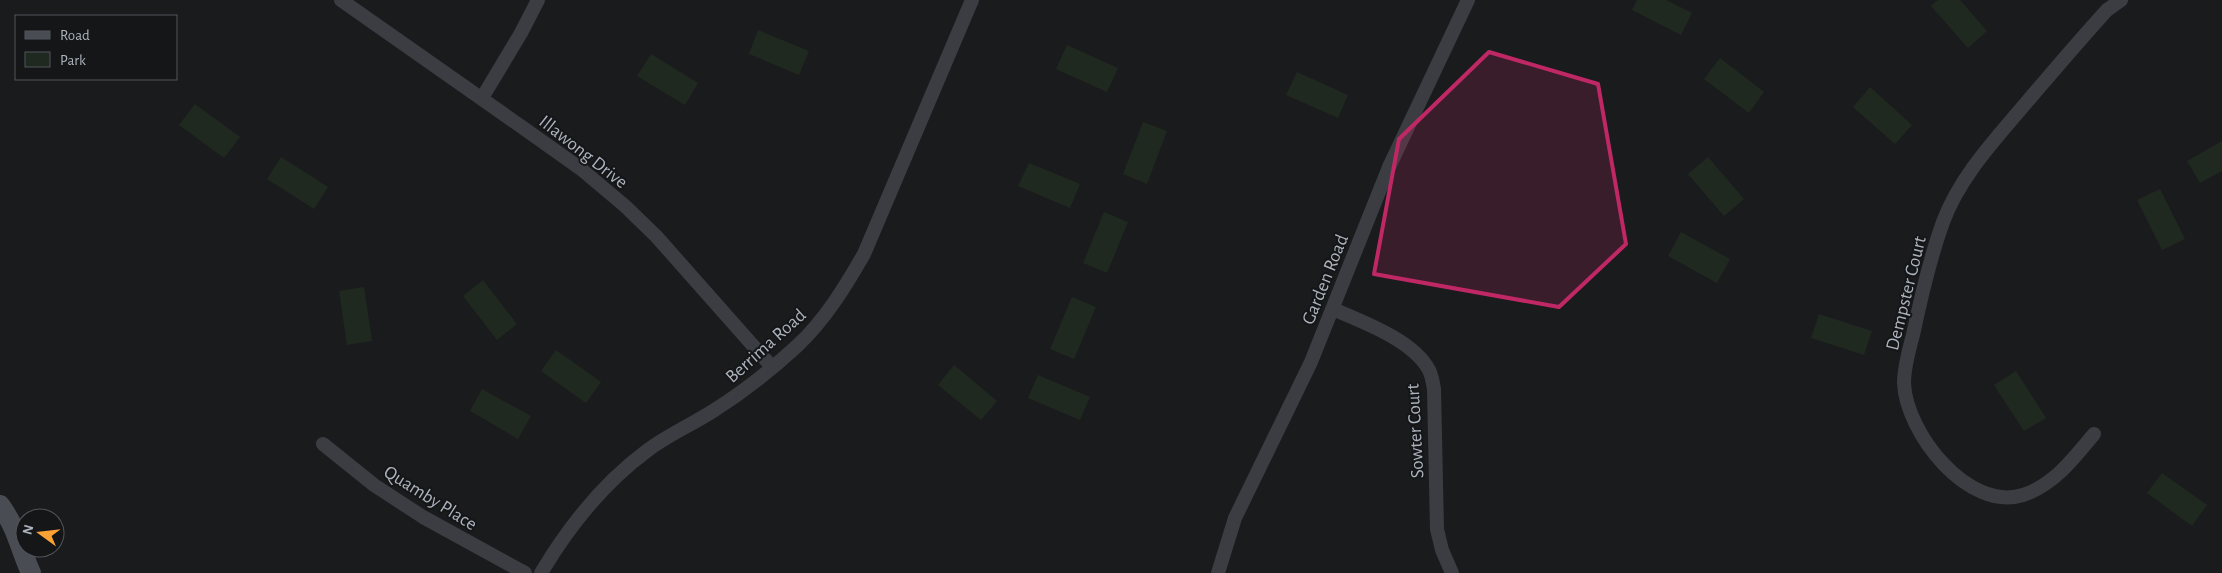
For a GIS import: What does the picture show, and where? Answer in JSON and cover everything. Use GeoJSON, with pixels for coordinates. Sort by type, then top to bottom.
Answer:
{"type":"FeatureCollection","features":[{"type":"Feature","properties":{"kind":"main road"},"geometry":{"type":"LineString","coordinates":[[0,505],[19,536],[24,568]]}},
{"type":"Feature","properties":{"kind":"street","name":"Illawong Drive"},"geometry":{"type":"LineString","coordinates":[[341,0],[581,169],[625,206],[656,236],[772,367]]}},
{"type":"Feature","properties":{"kind":"street"},"geometry":{"type":"LineString","coordinates":[[482,98],[521,33],[538,0]]}},
{"type":"Feature","properties":{"kind":"street","name":"Berrima Road"},"geometry":{"type":"LineString","coordinates":[[541,573],[555,549],[586,507],[618,474],[648,450],[682,427],[711,413],[744,391],[798,346],[824,317],[845,287],[864,254],[972,0]]}},
{"type":"Feature","properties":{"kind":"street","name":"Garden Road"},"geometry":{"type":"LineString","coordinates":[[1218,573],[1235,518],[1310,362],[1389,167],[1468,0]]}},
{"type":"Feature","properties":{"kind":"street","name":"Dempster Court"},"geometry":{"type":"LineString","coordinates":[[2094,434],[2056,477],[2023,495],[1998,496],[1981,491],[1962,481],[1943,464],[1913,419],[1904,382],[1911,343],[1935,249],[1944,221],[1958,191],[1981,156],[2107,10],[2121,0]]}},
{"type":"Feature","properties":{"kind":"street","name":"Sowter Court"},"geometry":{"type":"LineString","coordinates":[[1333,309],[1367,324],[1413,350],[1430,372],[1434,389],[1437,529],[1442,550],[1452,573]]}},
{"type":"Feature","properties":{"kind":"street","name":"Quamby Place"},"geometry":{"type":"LineString","coordinates":[[323,444],[374,485],[423,517],[524,573]]}},
{"type":"Feature","properties":{"kind":"highlighted area"},"geometry":{"type":"Polygon","coordinates":[[[1489,52],[1598,84],[1626,244],[1559,307],[1374,274],[1399,139],[1489,52]]]}},
{"type":"Feature","properties":{"kind":"green space"},"geometry":{"type":"Polygon","coordinates":[[[1637,0],[1666,0],[1692,13],[1681,35],[1632,10],[1637,0]]]}},
{"type":"Feature","properties":{"kind":"green space"},"geometry":{"type":"Polygon","coordinates":[[[1938,0],[1960,0],[1987,31],[1968,48],[1931,6],[1938,0]]]}},
{"type":"Feature","properties":{"kind":"green space"},"geometry":{"type":"Polygon","coordinates":[[[758,30],[809,51],[799,75],[749,54],[758,30]]]}},
{"type":"Feature","properties":{"kind":"green space"},"geometry":{"type":"Polygon","coordinates":[[[1067,45],[1118,68],[1107,92],[1056,69],[1067,45]]]}},
{"type":"Feature","properties":{"kind":"green space"},"geometry":{"type":"Polygon","coordinates":[[[651,54],[698,83],[685,105],[637,76],[651,54]]]}},
{"type":"Feature","properties":{"kind":"green space"},"geometry":{"type":"Polygon","coordinates":[[[1720,58],[1764,92],[1749,113],[1704,79],[1720,58]]]}},
{"type":"Feature","properties":{"kind":"green space"},"geometry":{"type":"Polygon","coordinates":[[[1297,72],[1348,95],[1338,118],[1286,95],[1297,72]]]}},
{"type":"Feature","properties":{"kind":"green space"},"geometry":{"type":"Polygon","coordinates":[[[1870,87],[1912,125],[1895,144],[1853,107],[1870,87]]]}},
{"type":"Feature","properties":{"kind":"green space"},"geometry":{"type":"Polygon","coordinates":[[[195,104],[240,137],[224,158],[179,125],[195,104]]]}},
{"type":"Feature","properties":{"kind":"green space"},"geometry":{"type":"Polygon","coordinates":[[[1143,122],[1167,131],[1147,184],[1123,174],[1143,122]]]}},
{"type":"Feature","properties":{"kind":"green space"},"geometry":{"type":"Polygon","coordinates":[[[2222,141],[2222,171],[2200,183],[2187,161],[2222,141]]]}},
{"type":"Feature","properties":{"kind":"green space"},"geometry":{"type":"Polygon","coordinates":[[[281,157],[328,187],[314,209],[267,179],[281,157]]]}},
{"type":"Feature","properties":{"kind":"green space"},"geometry":{"type":"Polygon","coordinates":[[[1708,157],[1744,199],[1724,216],[1688,174],[1708,157]]]}},
{"type":"Feature","properties":{"kind":"green space"},"geometry":{"type":"Polygon","coordinates":[[[1029,163],[1080,184],[1070,208],[1018,186],[1029,163]]]}},
{"type":"Feature","properties":{"kind":"green space"},"geometry":{"type":"Polygon","coordinates":[[[2160,189],[2185,239],[2162,250],[2137,200],[2160,189]]]}},
{"type":"Feature","properties":{"kind":"green space"},"geometry":{"type":"Polygon","coordinates":[[[1104,212],[1128,222],[1107,273],[1083,263],[1104,212]]]}},
{"type":"Feature","properties":{"kind":"green space"},"geometry":{"type":"Polygon","coordinates":[[[1681,232],[1730,259],[1717,283],[1668,256],[1681,232]]]}},
{"type":"Feature","properties":{"kind":"green space"},"geometry":{"type":"Polygon","coordinates":[[[483,280],[517,324],[497,340],[463,296],[483,280]]]}},
{"type":"Feature","properties":{"kind":"green space"},"geometry":{"type":"Polygon","coordinates":[[[364,287],[372,341],[347,345],[339,291],[364,287]]]}},
{"type":"Feature","properties":{"kind":"green space"},"geometry":{"type":"Polygon","coordinates":[[[1072,297],[1096,307],[1074,359],[1050,349],[1072,297]]]}},
{"type":"Feature","properties":{"kind":"green space"},"geometry":{"type":"Polygon","coordinates":[[[1819,314],[1872,331],[1864,355],[1811,338],[1819,314]]]}},
{"type":"Feature","properties":{"kind":"green space"},"geometry":{"type":"Polygon","coordinates":[[[556,350],[601,382],[586,403],[541,371],[556,350]]]}},
{"type":"Feature","properties":{"kind":"green space"},"geometry":{"type":"Polygon","coordinates":[[[954,365],[997,401],[981,420],[938,385],[954,365]]]}},
{"type":"Feature","properties":{"kind":"green space"},"geometry":{"type":"Polygon","coordinates":[[[2016,371],[2046,418],[2024,431],[1994,385],[2016,371]]]}},
{"type":"Feature","properties":{"kind":"green space"},"geometry":{"type":"Polygon","coordinates":[[[1038,375],[1090,397],[1080,420],[1028,398],[1038,375]]]}},
{"type":"Feature","properties":{"kind":"green space"},"geometry":{"type":"Polygon","coordinates":[[[482,389],[531,416],[518,439],[470,411],[482,389]]]}},
{"type":"Feature","properties":{"kind":"green space"},"geometry":{"type":"Polygon","coordinates":[[[2162,473],[2207,505],[2192,526],[2147,493],[2162,473]]]}}]}
